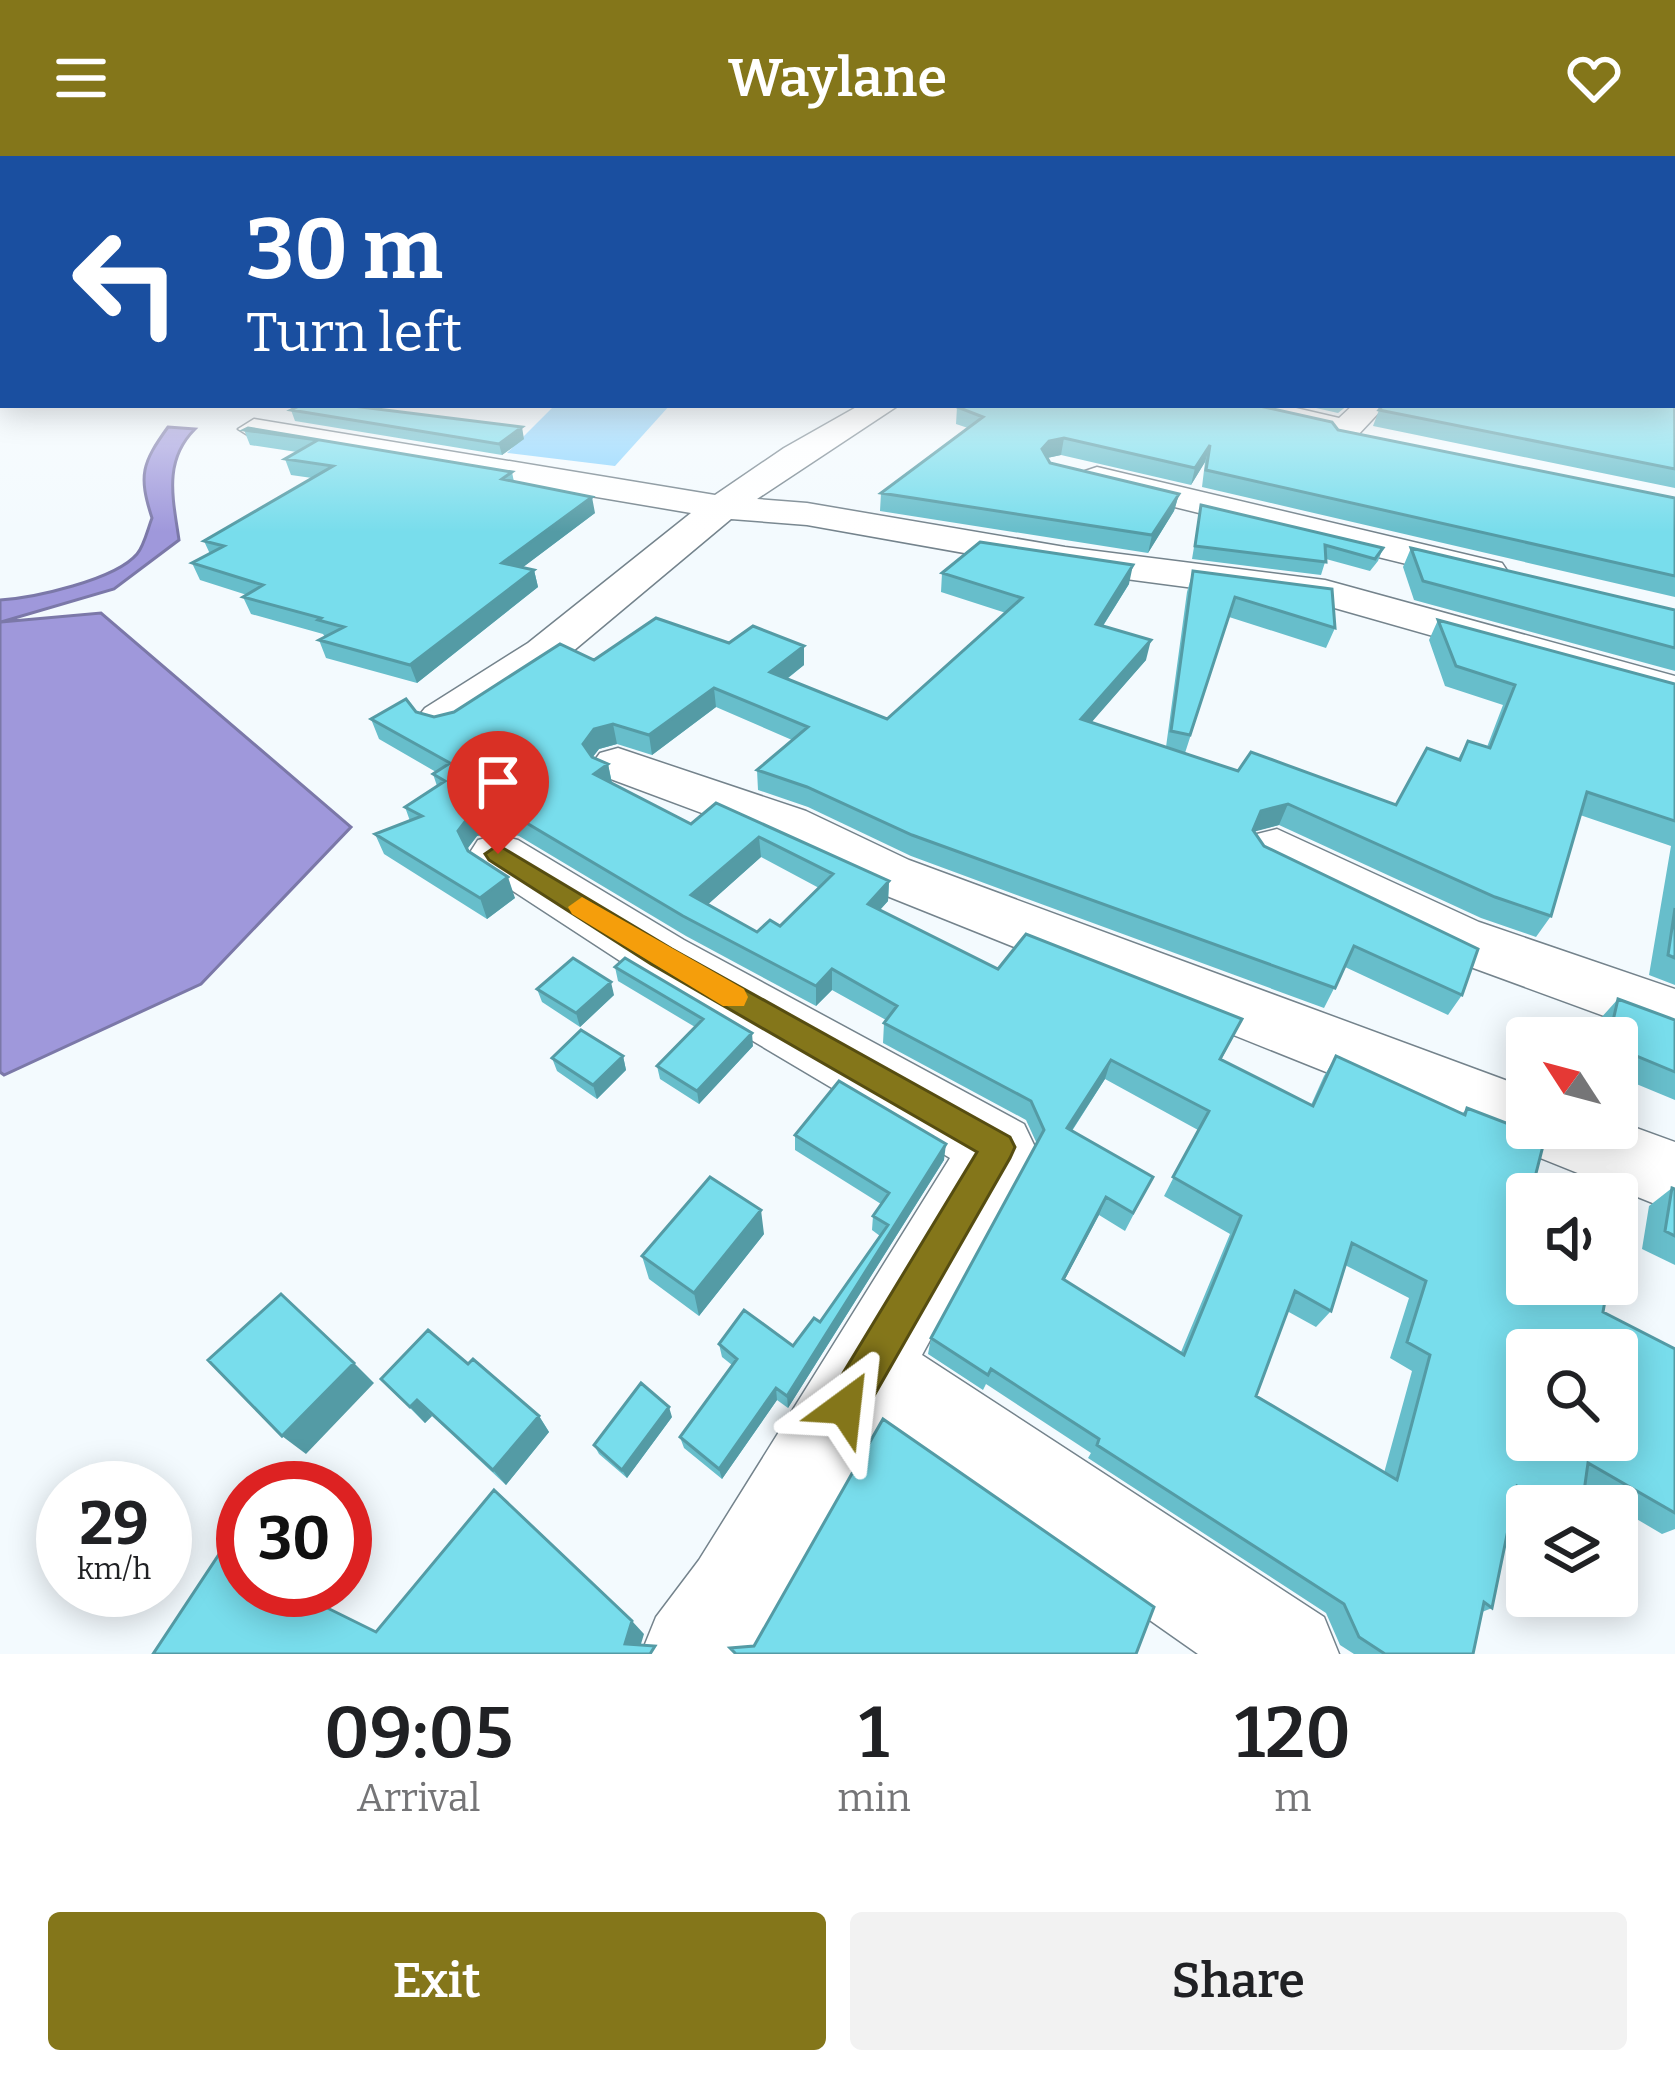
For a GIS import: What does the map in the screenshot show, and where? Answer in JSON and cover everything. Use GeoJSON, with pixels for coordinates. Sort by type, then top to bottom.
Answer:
{"type":"FeatureCollection","features":[{"type":"Feature","properties":{"kind":"street"},"geometry":{"type":"LineString","coordinates":[[442,718],[553,645],[721,507],[878,408]]}},
{"type":"Feature","properties":{"kind":"street"},"geometry":{"type":"LineString","coordinates":[[1271,408],[1358,417],[1345,435],[1386,445]]}},
{"type":"Feature","properties":{"kind":"street"},"geometry":{"type":"LineString","coordinates":[[254,429],[721,507],[807,514],[1065,559],[1325,593],[1675,691]]}},
{"type":"Feature","properties":{"kind":"street"},"geometry":{"type":"LineString","coordinates":[[1060,470],[1379,543],[1532,584]]}},
{"type":"Feature","properties":{"kind":"street"},"geometry":{"type":"LineString","coordinates":[[618,764],[786,824],[888,874],[1506,1112]]}},
{"type":"Feature","properties":{"kind":"street"},"geometry":{"type":"LineString","coordinates":[[1277,848],[1457,938],[1675,1016]]}},
{"type":"Feature","properties":{"kind":"street"},"geometry":{"type":"LineString","coordinates":[[498,854],[662,957],[998,1147],[734,1595],[693,1654]]}},
{"type":"Feature","properties":{"kind":"street"},"geometry":{"type":"LineString","coordinates":[[1602,1149],[1675,1177]]}},
{"type":"Feature","properties":{"kind":"street"},"geometry":{"type":"LineString","coordinates":[[867,1370],[1287,1654]]}},
{"type":"Feature","properties":{"kind":"shaded area"},"geometry":{"type":"Polygon","coordinates":[[[552,408],[667,408],[615,466],[507,453],[552,408]]]}},
{"type":"Feature","properties":{"kind":"shaded area"},"geometry":{"type":"Polygon","coordinates":[[[168,427],[195,429],[174,467],[179,540],[114,589],[1,622],[101,613],[351,827],[201,984],[4,1075],[0,1072],[0,600],[93,579],[137,554],[152,518],[145,470],[168,427]]]}},
{"type":"Feature","properties":{"kind":"building"},"geometry":{"type":"Polygon","coordinates":[[[369,408],[522,427],[499,444],[291,410],[369,408]]]}},
{"type":"Feature","properties":{"kind":"building"},"geometry":{"type":"Polygon","coordinates":[[[960,408],[1269,408],[1332,422],[1338,430],[1675,498],[1675,576],[1206,470],[1210,445],[1195,468],[1064,438],[1049,441],[1042,449],[1050,463],[1179,494],[1152,535],[881,493],[983,417],[960,408]]]}},
{"type":"Feature","properties":{"kind":"building"},"geometry":{"type":"Polygon","coordinates":[[[1675,408],[1675,469],[1379,410],[1675,408]]]}},
{"type":"Feature","properties":{"kind":"building"},"geometry":{"type":"Polygon","coordinates":[[[248,428],[512,472],[502,479],[592,497],[502,563],[534,570],[410,665],[319,640],[344,627],[243,597],[263,585],[192,563],[224,546],[204,541],[333,466],[285,459],[318,440],[244,430],[248,428]]]}},
{"type":"Feature","properties":{"kind":"building"},"geometry":{"type":"Polygon","coordinates":[[[1201,505],[1383,548],[1375,559],[1325,545],[1326,562],[1195,546],[1201,505]]]}},
{"type":"Feature","properties":{"kind":"building"},"geometry":{"type":"Polygon","coordinates":[[[980,542],[1133,565],[1096,624],[1151,640],[1081,719],[1238,771],[1251,752],[1396,805],[1427,748],[1460,760],[1468,741],[1490,748],[1515,685],[1456,666],[1438,620],[1675,684],[1675,821],[1587,792],[1551,916],[1495,897],[1288,804],[1261,811],[1253,830],[1264,846],[1478,949],[1462,995],[1354,946],[1335,988],[912,835],[807,787],[757,770],[808,727],[714,688],[649,735],[613,724],[594,729],[583,744],[592,757],[608,764],[594,774],[691,824],[716,803],[889,881],[868,904],[998,969],[1026,934],[1242,1019],[1220,1059],[1313,1106],[1336,1056],[1465,1115],[1467,1108],[1506,1123],[1506,1149],[1542,1149],[1536,1173],[1506,1173],[1506,1305],[1604,1305],[1603,1312],[1636,1329],[1506,1329],[1506,1461],[1638,1461],[1638,1330],[1675,1349],[1675,1513],[1638,1492],[1638,1485],[1626,1485],[1588,1463],[1585,1485],[1506,1485],[1506,1540],[1492,1608],[1484,1602],[1473,1654],[1385,1654],[1359,1637],[1344,1604],[1097,1445],[1099,1439],[991,1369],[988,1375],[931,1338],[1044,1130],[1031,1101],[884,1023],[897,1006],[832,969],[816,986],[683,916],[513,815],[490,810],[470,815],[458,831],[468,851],[508,877],[480,898],[375,834],[422,816],[405,807],[445,781],[433,774],[450,763],[371,719],[406,699],[416,712],[434,717],[454,712],[560,644],[594,660],[656,618],[729,643],[753,626],[804,646],[770,672],[887,719],[1022,598],[942,573],[980,542]],[[759,837],[691,895],[757,932],[770,920],[780,926],[833,874],[759,837]],[[1111,1060],[1067,1128],[1153,1177],[1133,1213],[1106,1197],[1063,1279],[1184,1355],[1241,1216],[1173,1177],[1209,1111],[1111,1060]],[[1352,1243],[1331,1311],[1295,1291],[1256,1396],[1397,1480],[1430,1355],[1407,1342],[1426,1281],[1352,1243]]]}},
{"type":"Feature","properties":{"kind":"building"},"geometry":{"type":"Polygon","coordinates":[[[1411,548],[1675,610],[1675,648],[1423,581],[1411,548]]]}},
{"type":"Feature","properties":{"kind":"building"},"geometry":{"type":"Polygon","coordinates":[[[1193,571],[1332,589],[1335,628],[1235,597],[1190,735],[1171,731],[1193,571]]]}},
{"type":"Feature","properties":{"kind":"building"},"geometry":{"type":"Polygon","coordinates":[[[1675,908],[1675,958],[1668,955],[1675,908]]]}},
{"type":"Feature","properties":{"kind":"building"},"geometry":{"type":"Polygon","coordinates":[[[573,958],[611,982],[576,1013],[537,989],[573,958]]]}},
{"type":"Feature","properties":{"kind":"building"},"geometry":{"type":"Polygon","coordinates":[[[625,958],[752,1033],[697,1091],[657,1066],[703,1019],[615,967],[625,958]]]}},
{"type":"Feature","properties":{"kind":"building"},"geometry":{"type":"Polygon","coordinates":[[[1618,999],[1675,1020],[1675,1072],[1638,1057],[1638,1017],[1614,1017],[1618,999]]]}},
{"type":"Feature","properties":{"kind":"building"},"geometry":{"type":"Polygon","coordinates":[[[581,1030],[623,1056],[593,1085],[552,1058],[581,1030]]]}},
{"type":"Feature","properties":{"kind":"building"},"geometry":{"type":"Polygon","coordinates":[[[839,1081],[946,1144],[787,1396],[776,1388],[719,1469],[680,1437],[737,1359],[719,1344],[744,1310],[793,1346],[814,1318],[820,1322],[888,1225],[873,1216],[889,1193],[795,1135],[839,1081]]]}},
{"type":"Feature","properties":{"kind":"building"},"geometry":{"type":"Polygon","coordinates":[[[710,1177],[761,1210],[694,1293],[642,1256],[710,1177]]]}},
{"type":"Feature","properties":{"kind":"building"},"geometry":{"type":"Polygon","coordinates":[[[1675,1189],[1675,1236],[1665,1231],[1675,1189]]]}},
{"type":"Feature","properties":{"kind":"building"},"geometry":{"type":"Polygon","coordinates":[[[281,1294],[354,1363],[282,1436],[208,1360],[281,1294]]]}},
{"type":"Feature","properties":{"kind":"building"},"geometry":{"type":"Polygon","coordinates":[[[428,1330],[468,1364],[473,1359],[539,1416],[493,1470],[417,1400],[410,1407],[381,1379],[428,1330]]]}},
{"type":"Feature","properties":{"kind":"building"},"geometry":{"type":"Polygon","coordinates":[[[641,1383],[669,1407],[622,1470],[594,1445],[641,1383]]]}},
{"type":"Feature","properties":{"kind":"building"},"geometry":{"type":"Polygon","coordinates":[[[883,1419],[1154,1607],[1136,1654],[736,1654],[730,1648],[754,1646],[883,1419]]]}},
{"type":"Feature","properties":{"kind":"building"},"geometry":{"type":"Polygon","coordinates":[[[494,1490],[632,1621],[625,1644],[655,1646],[650,1654],[153,1654],[177,1617],[192,1617],[192,1595],[216,1559],[216,1617],[346,1617],[376,1632],[494,1490]]]}},
{"type":"Feature","properties":{"kind":"slow traffic"},"geometry":{"type":"LineString","coordinates":[[582,907],[733,997]]}},
{"type":"Feature","properties":{"kind":"route"},"geometry":{"type":"LineString","coordinates":[[498,854],[662,957],[998,1147],[845,1407]]}}]}
